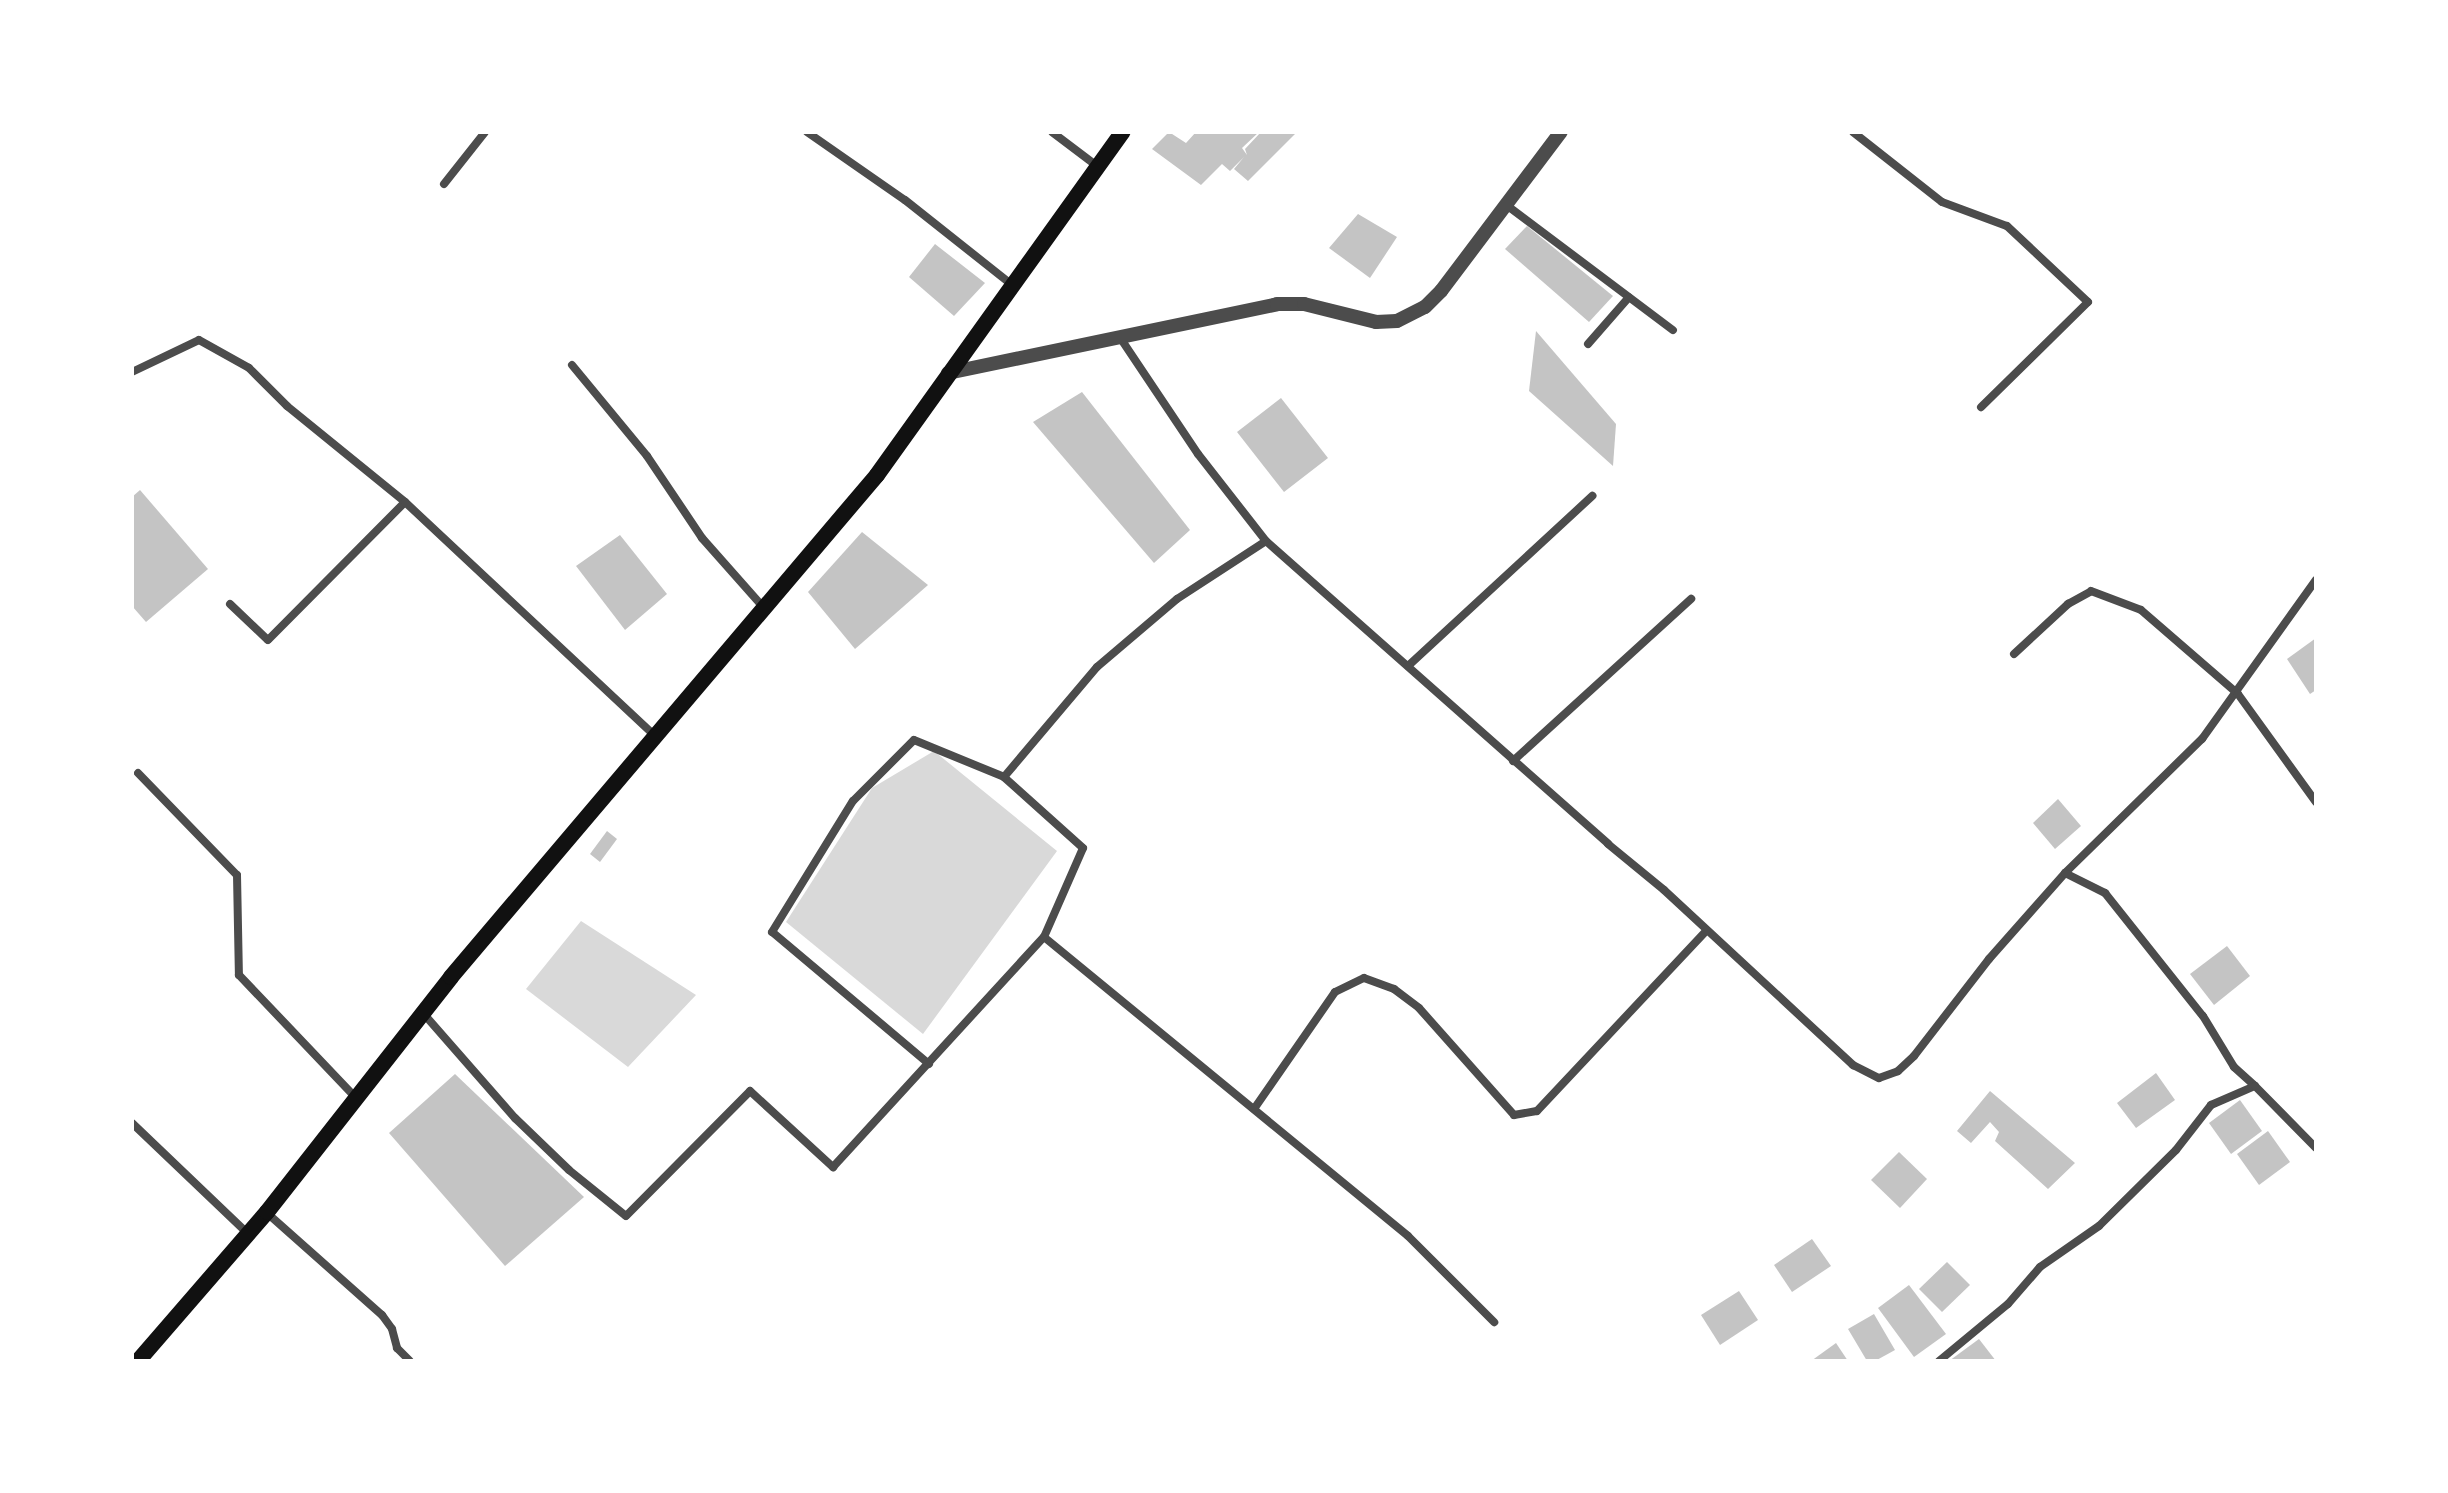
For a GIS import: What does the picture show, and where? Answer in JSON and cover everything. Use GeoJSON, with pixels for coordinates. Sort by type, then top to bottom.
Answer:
{"type":"FeatureCollection","features":[{"type":"Feature","properties":{"kind":"main road"},"geometry":{"type":"LineString","coordinates":[[138,1361],[267,1212],[423,1013],[877,475],[1011,284],[1123,132]]}},
{"type":"Feature","properties":{"kind":"street"},"geometry":{"type":"LineString","coordinates":[[444,184],[485,132]]}},
{"type":"Feature","properties":{"kind":"street"},"geometry":{"type":"LineString","coordinates":[[807,132],[905,200],[1011,284]]}},
{"type":"Feature","properties":{"kind":"street"},"geometry":{"type":"LineString","coordinates":[[1052,132],[1097,166]]}},
{"type":"Feature","properties":{"kind":"street"},"geometry":{"type":"LineString","coordinates":[[948,373],[1277,304],[1304,304],[1376,322],[1397,321],[1425,307],[1441,291],[1561,132]]}},
{"type":"Feature","properties":{"kind":"street"},"geometry":{"type":"LineString","coordinates":[[1853,132],[1942,202],[2007,226],[2088,302],[1981,407]]}},
{"type":"Feature","properties":{"kind":"street"},"geometry":{"type":"LineString","coordinates":[[1505,204],[1673,330]]}},
{"type":"Feature","properties":{"kind":"street"},"geometry":{"type":"LineString","coordinates":[[1588,344],[1629,297]]}},
{"type":"Feature","properties":{"kind":"street"},"geometry":{"type":"LineString","coordinates":[[1118,335],[1198,454],[1266,541],[1707,930],[1853,1065],[1879,1078],[1898,1071],[1914,1056],[1989,959],[2065,873],[2183,760],[2238,694],[2316,580]]}},
{"type":"Feature","properties":{"kind":"street"},"geometry":{"type":"LineString","coordinates":[[132,372],[199,340],[249,368],[287,406],[405,502],[655,736]]}},
{"type":"Feature","properties":{"kind":"street"},"geometry":{"type":"LineString","coordinates":[[572,365],[647,456],[702,538],[763,607]]}},
{"type":"Feature","properties":{"kind":"street"},"geometry":{"type":"LineString","coordinates":[[1408,666],[1592,496]]}},
{"type":"Feature","properties":{"kind":"street"},"geometry":{"type":"LineString","coordinates":[[230,604],[268,640],[405,502]]}},
{"type":"Feature","properties":{"kind":"street"},"geometry":{"type":"LineString","coordinates":[[1004,777],[1097,667],[1177,599],[1266,541]]}},
{"type":"Feature","properties":{"kind":"street"},"geometry":{"type":"LineString","coordinates":[[2014,654],[2068,604],[2091,591],[2141,610],[2238,694],[2316,802]]}},
{"type":"Feature","properties":{"kind":"street"},"geometry":{"type":"LineString","coordinates":[[1513,761],[1691,599]]}},
{"type":"Feature","properties":{"kind":"street"},"geometry":{"type":"LineString","coordinates":[[423,1013],[515,1118],[569,1170],[626,1216],[750,1091],[833,1167],[929,1064],[1044,937],[1083,848],[1004,777],[914,740],[853,801],[772,932],[929,1064]]}},
{"type":"Feature","properties":{"kind":"street"},"geometry":{"type":"LineString","coordinates":[[138,773],[237,875],[239,975],[355,1097]]}},
{"type":"Feature","properties":{"kind":"street"},"geometry":{"type":"LineString","coordinates":[[2065,873],[2105,893],[2203,1016],[2234,1067],[2316,1148]]}},
{"type":"Feature","properties":{"kind":"street"},"geometry":{"type":"LineString","coordinates":[[1254,1109],[1335,992],[1364,978],[1394,989],[1419,1008],[1514,1115],[1537,1111],[1707,930]]}},
{"type":"Feature","properties":{"kind":"street"},"geometry":{"type":"LineString","coordinates":[[1044,937],[1408,1236],[1494,1322]]}},
{"type":"Feature","properties":{"kind":"street"},"geometry":{"type":"LineString","coordinates":[[1939,1361],[2008,1304],[2040,1267],[2099,1226],[2176,1150],[2211,1105],[2255,1086]]}},
{"type":"Feature","properties":{"kind":"street"},"geometry":{"type":"LineString","coordinates":[[132,1123],[248,1234]]}},
{"type":"Feature","properties":{"kind":"street"},"geometry":{"type":"LineString","coordinates":[[267,1212],[382,1315],[392,1329],[397,1348],[410,1361]]}},
{"type":"Feature","properties":{"kind":"shaded area"},"geometry":{"type":"Polygon","coordinates":[[[934,751],[1057,851],[923,1034],[786,922],[872,788],[934,751]]]}},
{"type":"Feature","properties":{"kind":"shaded area"},"geometry":{"type":"Polygon","coordinates":[[[581,921],[696,995],[628,1067],[526,989],[581,921]]]}},
{"type":"Feature","properties":{"kind":"building"},"geometry":{"type":"Polygon","coordinates":[[[1169,132],[1186,143],[1196,132],[1259,132],[1242,148],[1247,155],[1245,149],[1261,132],[1297,132],[1248,181],[1234,169],[1244,157],[1230,171],[1222,164],[1201,185],[1152,149],[1169,132]]]}},
{"type":"Feature","properties":{"kind":"building"},"geometry":{"type":"Polygon","coordinates":[[[1358,214],[1397,237],[1370,278],[1329,248],[1358,214]]]}},
{"type":"Feature","properties":{"kind":"building"},"geometry":{"type":"Polygon","coordinates":[[[1527,226],[1613,296],[1589,322],[1505,249],[1527,226]]]}},
{"type":"Feature","properties":{"kind":"building"},"geometry":{"type":"Polygon","coordinates":[[[935,244],[985,283],[954,316],[909,277],[935,244]]]}},
{"type":"Feature","properties":{"kind":"building"},"geometry":{"type":"Polygon","coordinates":[[[1536,331],[1616,424],[1613,466],[1529,391],[1536,331]]]}},
{"type":"Feature","properties":{"kind":"building"},"geometry":{"type":"Polygon","coordinates":[[[1082,392],[1190,530],[1154,563],[1033,422],[1082,392]]]}},
{"type":"Feature","properties":{"kind":"building"},"geometry":{"type":"Polygon","coordinates":[[[1281,398],[1328,458],[1284,492],[1237,432],[1281,398]]]}},
{"type":"Feature","properties":{"kind":"building"},"geometry":{"type":"Polygon","coordinates":[[[140,490],[208,569],[146,622],[132,606],[132,497],[140,490]]]}},
{"type":"Feature","properties":{"kind":"building"},"geometry":{"type":"Polygon","coordinates":[[[862,532],[928,585],[855,649],[808,592],[862,532]]]}},
{"type":"Feature","properties":{"kind":"building"},"geometry":{"type":"Polygon","coordinates":[[[620,535],[667,594],[625,630],[576,566],[620,535]]]}},
{"type":"Feature","properties":{"kind":"building"},"geometry":{"type":"Polygon","coordinates":[[[2316,638],[2316,690],[2310,694],[2287,659],[2316,638]]]}},
{"type":"Feature","properties":{"kind":"building"},"geometry":{"type":"Polygon","coordinates":[[[2058,799],[2081,826],[2055,849],[2033,823],[2058,799]]]}},
{"type":"Feature","properties":{"kind":"building"},"geometry":{"type":"Polygon","coordinates":[[[607,831],[617,839],[600,862],[590,854],[607,831]]]}},
{"type":"Feature","properties":{"kind":"building"},"geometry":{"type":"Polygon","coordinates":[[[2227,946],[2250,976],[2214,1005],[2190,974],[2227,946]]]}},
{"type":"Feature","properties":{"kind":"building"},"geometry":{"type":"Polygon","coordinates":[[[2156,1073],[2175,1100],[2136,1128],[2117,1103],[2156,1073]]]}},
{"type":"Feature","properties":{"kind":"building"},"geometry":{"type":"Polygon","coordinates":[[[455,1074],[584,1197],[505,1266],[389,1133],[455,1074]]]}},
{"type":"Feature","properties":{"kind":"building"},"geometry":{"type":"Polygon","coordinates":[[[1990,1091],[2075,1163],[2048,1189],[1995,1141],[1999,1132],[1990,1122],[1971,1143],[1957,1131],[1990,1091]]]}},
{"type":"Feature","properties":{"kind":"building"},"geometry":{"type":"Polygon","coordinates":[[[2240,1100],[2262,1131],[2231,1154],[2209,1123],[2240,1100]]]}},
{"type":"Feature","properties":{"kind":"building"},"geometry":{"type":"Polygon","coordinates":[[[2268,1131],[2290,1162],[2259,1185],[2237,1154],[2268,1131]]]}},
{"type":"Feature","properties":{"kind":"building"},"geometry":{"type":"Polygon","coordinates":[[[1899,1152],[1927,1179],[1900,1208],[1871,1180],[1899,1152]]]}},
{"type":"Feature","properties":{"kind":"building"},"geometry":{"type":"Polygon","coordinates":[[[1812,1239],[1831,1266],[1792,1292],[1774,1265],[1812,1239]]]}},
{"type":"Feature","properties":{"kind":"building"},"geometry":{"type":"Polygon","coordinates":[[[1947,1262],[1970,1285],[1942,1312],[1919,1289],[1947,1262]]]}},
{"type":"Feature","properties":{"kind":"building"},"geometry":{"type":"Polygon","coordinates":[[[1909,1285],[1946,1334],[1914,1357],[1878,1308],[1909,1285]]]}},
{"type":"Feature","properties":{"kind":"building"},"geometry":{"type":"Polygon","coordinates":[[[1739,1291],[1758,1320],[1720,1345],[1701,1315],[1739,1291]]]}},
{"type":"Feature","properties":{"kind":"building"},"geometry":{"type":"Polygon","coordinates":[[[1874,1314],[1895,1350],[1875,1361],[1867,1361],[1848,1329],[1874,1314]]]}},
{"type":"Feature","properties":{"kind":"building"},"geometry":{"type":"Polygon","coordinates":[[[1979,1339],[1996,1361],[1949,1361],[1979,1339]]]}},
{"type":"Feature","properties":{"kind":"building"},"geometry":{"type":"Polygon","coordinates":[[[1836,1343],[1848,1361],[1811,1361],[1836,1343]]]}}]}
